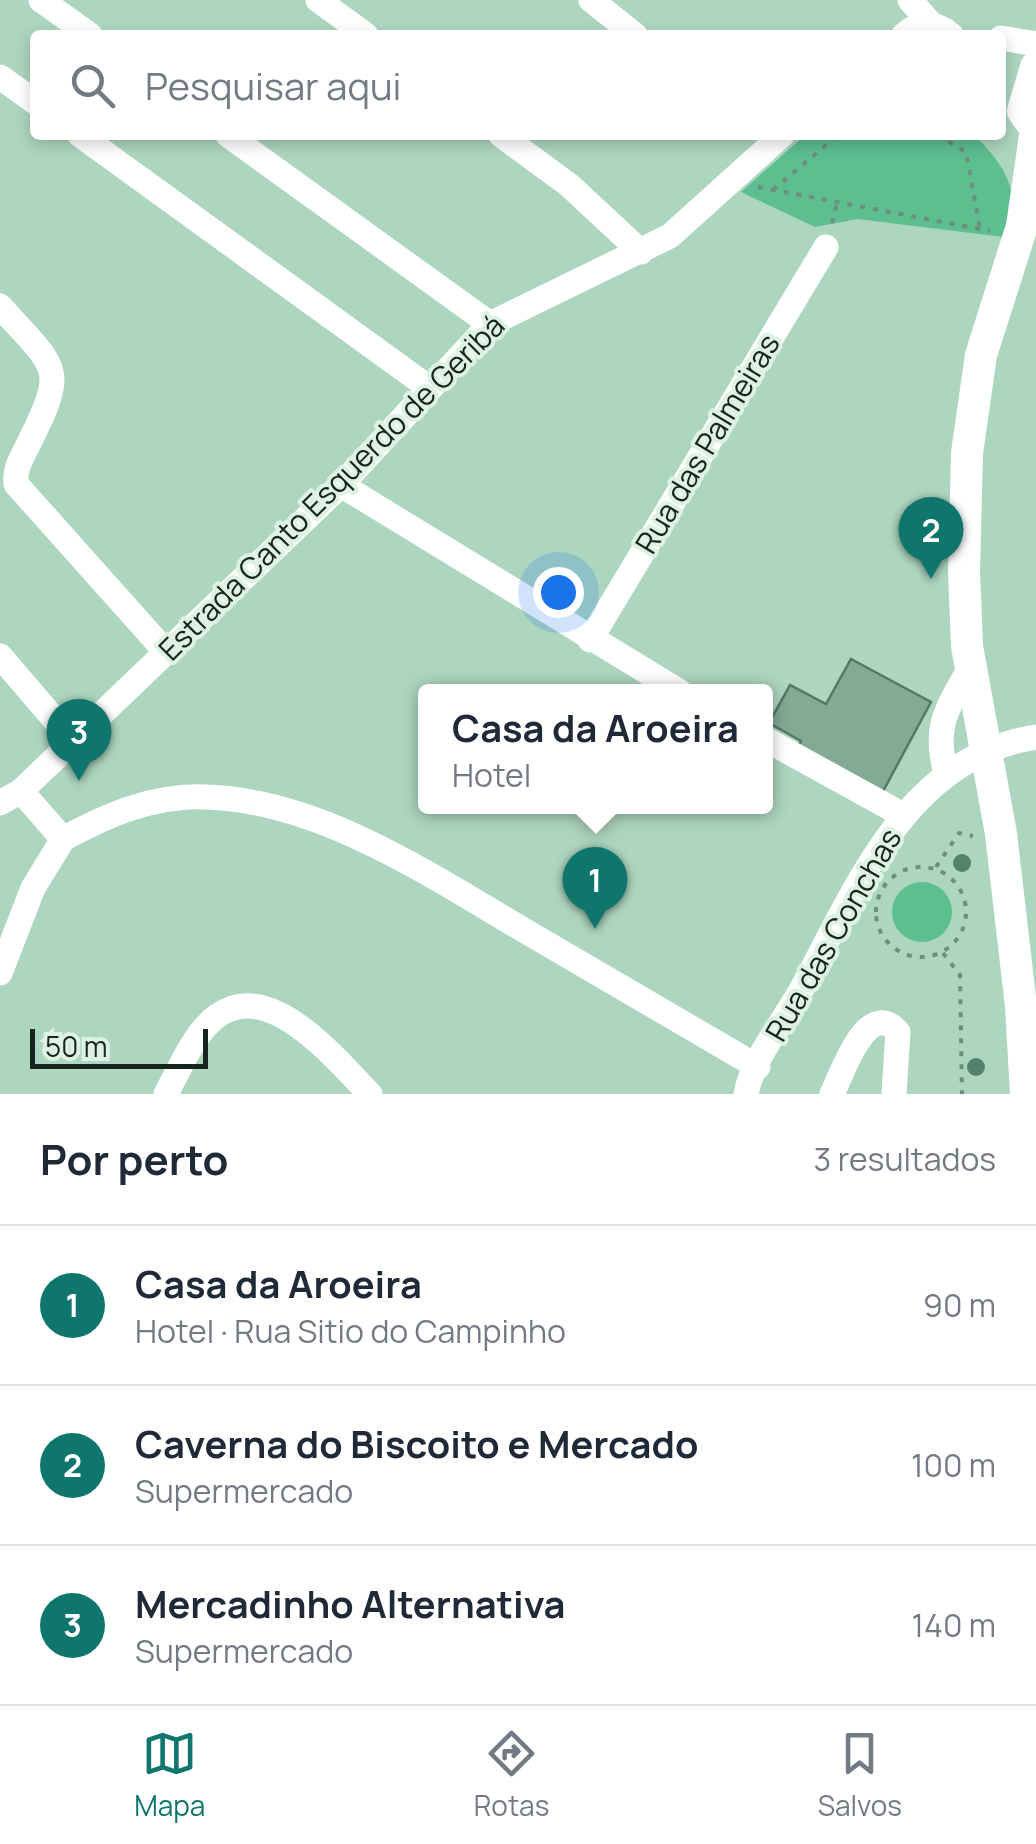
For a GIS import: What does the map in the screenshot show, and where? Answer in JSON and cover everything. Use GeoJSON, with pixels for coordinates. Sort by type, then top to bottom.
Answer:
{"type":"FeatureCollection","features":[{"type":"Feature","properties":{"kind":"main road"},"geometry":{"type":"LineString","coordinates":[[1026,1094],[1022,1006],[1001,834],[970,668],[964,573],[967,453],[981,355],[1026,221],[1024,99],[1036,67]]}},
{"type":"Feature","properties":{"kind":"street"},"geometry":{"type":"LineString","coordinates":[[42,0],[83,30]]}},
{"type":"Feature","properties":{"kind":"street"},"geometry":{"type":"LineString","coordinates":[[318,0],[359,30]]}},
{"type":"Feature","properties":{"kind":"street"},"geometry":{"type":"LineString","coordinates":[[591,0],[628,30]]}},
{"type":"Feature","properties":{"kind":"street"},"geometry":{"type":"LineString","coordinates":[[910,0],[941,30]]}},
{"type":"Feature","properties":{"kind":"street"},"geometry":{"type":"LineString","coordinates":[[912,30],[918,26],[941,30]]}},
{"type":"Feature","properties":{"kind":"street"},"geometry":{"type":"LineString","coordinates":[[1006,39],[1036,44]]}},
{"type":"Feature","properties":{"kind":"street"},"geometry":{"type":"LineString","coordinates":[[0,77],[30,98]]}},
{"type":"Feature","properties":{"kind":"street"},"geometry":{"type":"LineString","coordinates":[[87,140],[428,387]]}},
{"type":"Feature","properties":{"kind":"street"},"geometry":{"type":"LineString","coordinates":[[235,140],[490,324]]}},
{"type":"Feature","properties":{"kind":"street"},"geometry":{"type":"LineString","coordinates":[[508,140],[569,186],[642,252]]}},
{"type":"Feature","properties":{"kind":"street","name":"Estrada Canto Esquerdo de Geribá"},"geometry":{"type":"LineString","coordinates":[[10,797],[341,485],[490,324],[515,308],[670,236],[730,181],[766,140]]}},
{"type":"Feature","properties":{"kind":"street","name":"Rua das Palmeiras"},"geometry":{"type":"LineString","coordinates":[[590,640],[826,247]]}},
{"type":"Feature","properties":{"kind":"street"},"geometry":{"type":"LineString","coordinates":[[0,306],[49,360],[55,374],[48,404],[18,465],[16,484],[166,652]]}},
{"type":"Feature","properties":{"kind":"street"},"geometry":{"type":"LineString","coordinates":[[341,485],[666,684]]}},
{"type":"Feature","properties":{"kind":"street"},"geometry":{"type":"LineString","coordinates":[[0,656],[74,740]]}},
{"type":"Feature","properties":{"kind":"street"},"geometry":{"type":"LineString","coordinates":[[946,774],[940,732],[946,709],[970,668]]}},
{"type":"Feature","properties":{"kind":"street","name":"Rua das Conchas"},"geometry":{"type":"LineString","coordinates":[[754,1085],[869,866],[903,815],[946,774],[984,753],[1036,737]]}},
{"type":"Feature","properties":{"kind":"street"},"geometry":{"type":"LineString","coordinates":[[773,744],[903,815]]}},
{"type":"Feature","properties":{"kind":"street"},"geometry":{"type":"LineString","coordinates":[[0,972],[32,888],[62,839],[96,820],[156,800],[207,796],[313,821],[406,862],[754,1085]]}},
{"type":"Feature","properties":{"kind":"street"},"geometry":{"type":"LineString","coordinates":[[10,797],[62,839]]}},
{"type":"Feature","properties":{"kind":"street"},"geometry":{"type":"LineString","coordinates":[[166,1094],[187,1055],[217,1016],[248,1004],[269,1007],[319,1042],[370,1094]]}},
{"type":"Feature","properties":{"kind":"street"},"geometry":{"type":"LineString","coordinates":[[832,1094],[864,1030],[874,1022],[884,1021],[898,1032],[894,1094]]}},
{"type":"Feature","properties":{"kind":"path"},"geometry":{"type":"LineString","coordinates":[[773,190],[832,140]]}},
{"type":"Feature","properties":{"kind":"path"},"geometry":{"type":"LineString","coordinates":[[946,140],[966,152],[980,229]]}},
{"type":"Feature","properties":{"kind":"path"},"geometry":{"type":"LineString","coordinates":[[730,181],[980,229],[1026,221]]}},
{"type":"Feature","properties":{"kind":"path"},"geometry":{"type":"LineString","coordinates":[[935,868],[959,833],[988,839],[1001,834]]}},
{"type":"Feature","properties":{"kind":"path"},"geometry":{"type":"LineString","coordinates":[[907,868],[935,868],[958,885],[966,914],[955,943],[942,953],[928,958],[897,952],[885,941],[875,912],[877,898],[894,875],[907,868]]}},
{"type":"Feature","properties":{"kind":"path"},"geometry":{"type":"LineString","coordinates":[[942,953],[960,975],[962,1094]]}},
{"type":"Feature","properties":{"kind":"green space"},"geometry":{"type":"Polygon","coordinates":[[[799,140],[979,140],[1003,170],[1012,193],[1011,238],[858,219],[815,227],[741,192],[799,140]]]}},
{"type":"Feature","properties":{"kind":"green space"},"geometry":{"type":"Polygon","coordinates":[[[922,882],[943,891],[952,912],[943,933],[922,942],[901,933],[892,912],[901,891],[922,882]]]}},
{"type":"Feature","properties":{"kind":"building"},"geometry":{"type":"Polygon","coordinates":[[[851,659],[931,702],[881,795],[797,749],[801,741],[773,725],[773,716],[790,685],[826,704],[851,659]]]}},
{"type":"Feature","properties":{"kind":"place","name":"Caverna do Biscoito e Mercado"},"geometry":{"type":"Point","coordinates":[931,579]}},
{"type":"Feature","properties":{"kind":"place","name":"Mercadinho Alternativa"},"geometry":{"type":"Point","coordinates":[79,781]}},
{"type":"Feature","properties":{"kind":"place","name":"Casa da Aroeira"},"geometry":{"type":"Point","coordinates":[595,929]}}]}
